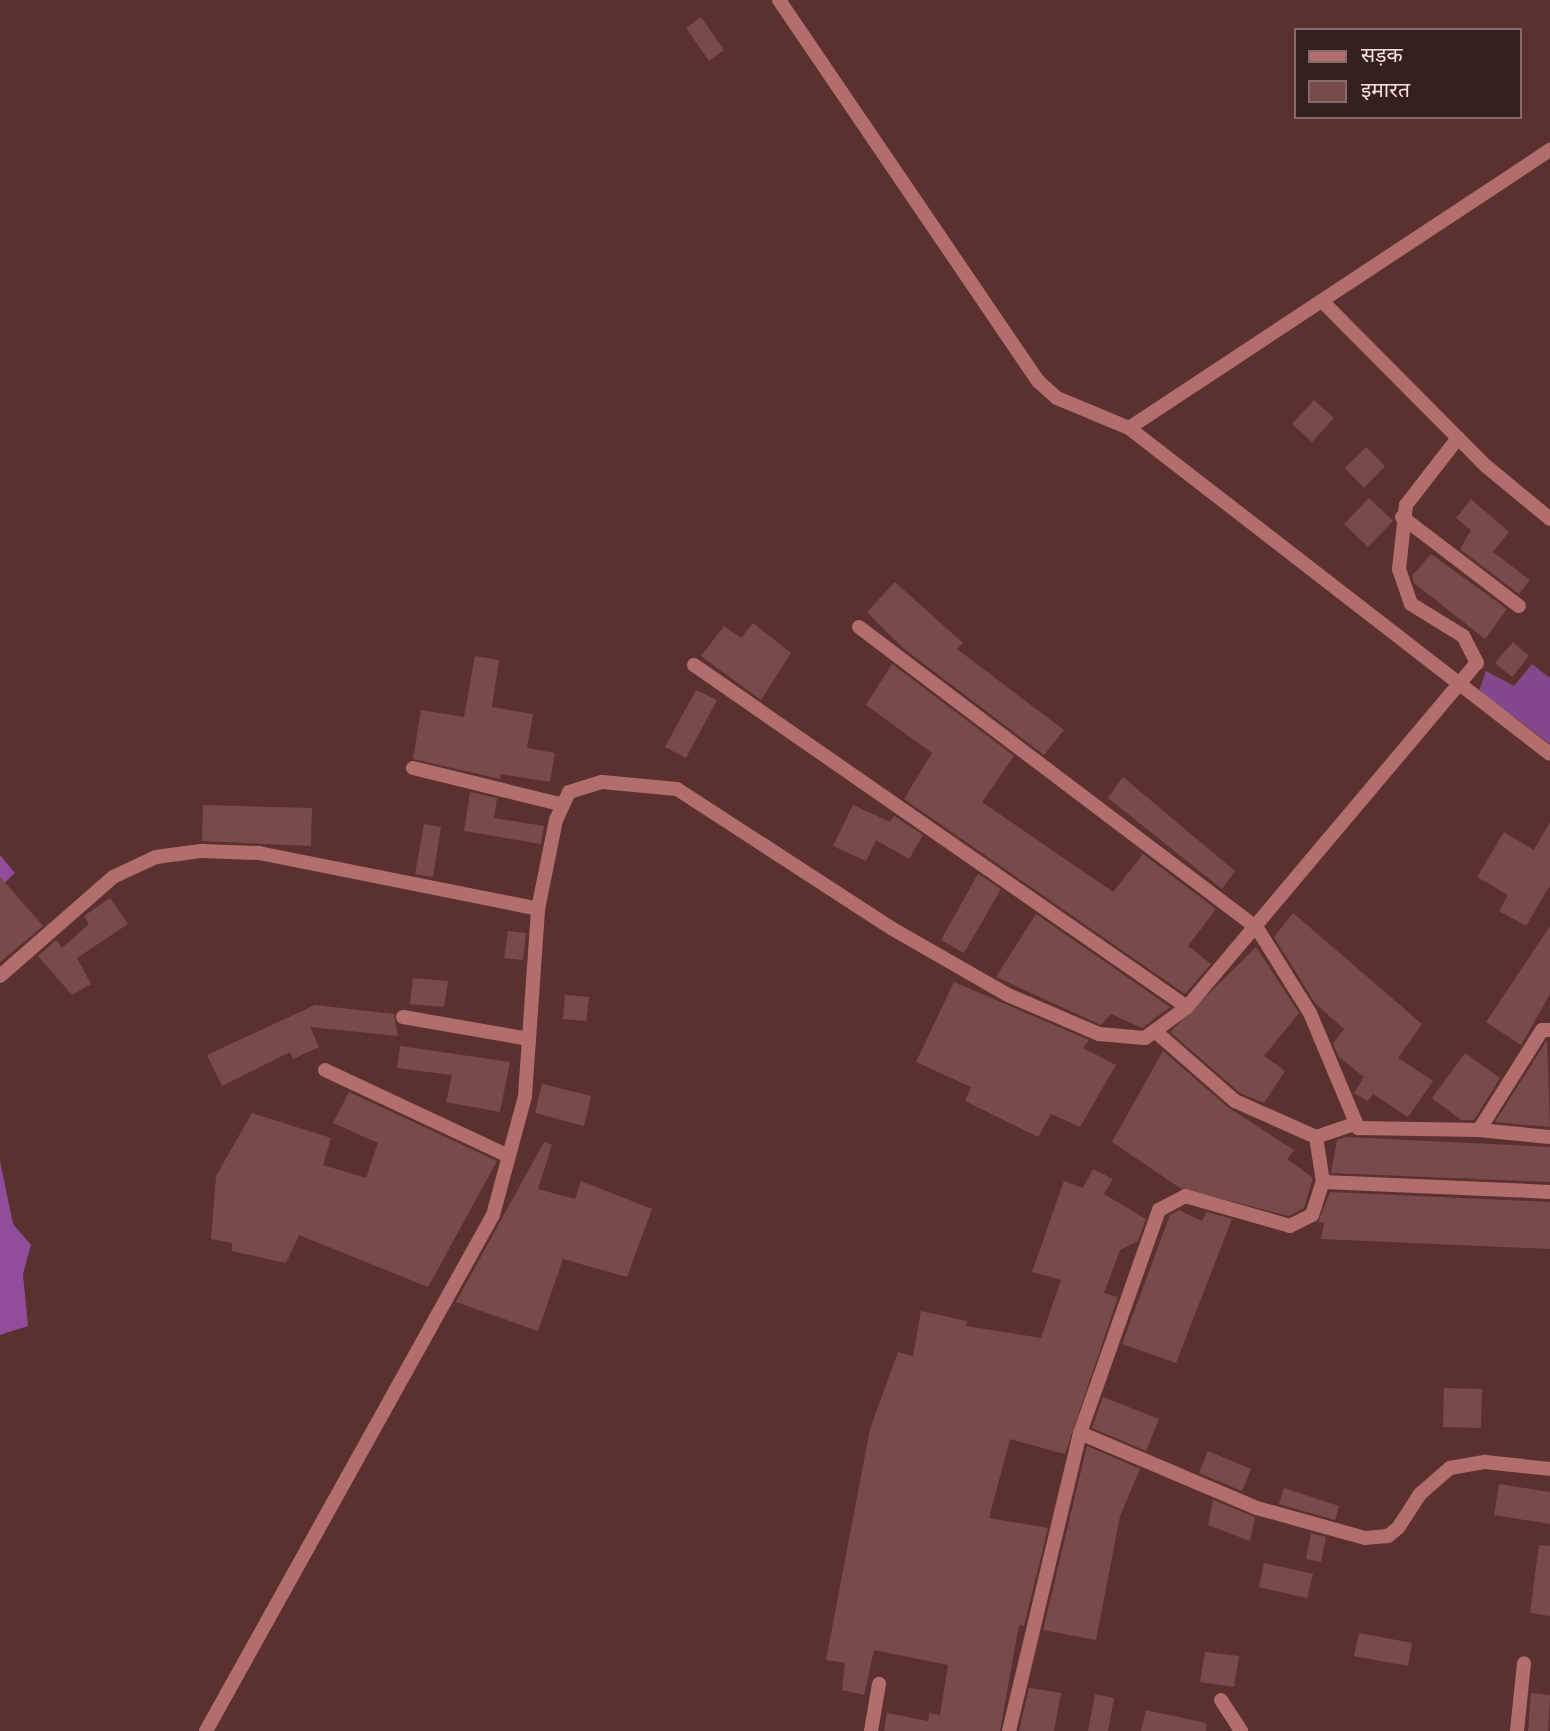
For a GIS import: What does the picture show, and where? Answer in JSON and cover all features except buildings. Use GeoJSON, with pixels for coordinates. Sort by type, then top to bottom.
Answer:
{"type":"FeatureCollection","features":[{"type":"Feature","properties":{"kind":"street"},"geometry":{"type":"LineString","coordinates":[[779,0],[1038,381],[1057,398],[1129,428],[1550,754]]}},
{"type":"Feature","properties":{"kind":"street"},"geometry":{"type":"LineString","coordinates":[[1129,428],[1550,150]]}},
{"type":"Feature","properties":{"kind":"street"},"geometry":{"type":"LineString","coordinates":[[1322,301],[1458,438],[1550,519]]}},
{"type":"Feature","properties":{"kind":"street"},"geometry":{"type":"LineString","coordinates":[[206,1731],[493,1215],[524,1096],[538,909],[561,804],[579,785],[602,782],[677,789],[891,928],[1009,995],[1099,1034],[1129,1040],[1157,1033],[1187,1007],[1256,928],[1477,663],[1463,636],[1411,604],[1399,569],[1402,517],[1458,438]]}},
{"type":"Feature","properties":{"kind":"street"},"geometry":{"type":"LineString","coordinates":[[1402,517],[1519,606]]}},
{"type":"Feature","properties":{"kind":"street"},"geometry":{"type":"LineString","coordinates":[[859,627],[1256,928],[1310,1013],[1354,1124]]}},
{"type":"Feature","properties":{"kind":"street"},"geometry":{"type":"LineString","coordinates":[[694,665],[1187,1007]]}},
{"type":"Feature","properties":{"kind":"street"},"geometry":{"type":"LineString","coordinates":[[413,768],[561,804]]}},
{"type":"Feature","properties":{"kind":"street"},"geometry":{"type":"LineString","coordinates":[[0,976],[113,877],[156,857],[201,851],[259,853],[538,909]]}},
{"type":"Feature","properties":{"kind":"street"},"geometry":{"type":"LineString","coordinates":[[1479,1130],[1546,1030],[1550,1016]]}},
{"type":"Feature","properties":{"kind":"street"},"geometry":{"type":"LineString","coordinates":[[403,1017],[529,1039]]}},
{"type":"Feature","properties":{"kind":"street"},"geometry":{"type":"LineString","coordinates":[[1157,1033],[1235,1101],[1316,1137],[1354,1124],[1550,1136]]}},
{"type":"Feature","properties":{"kind":"street"},"geometry":{"type":"LineString","coordinates":[[325,1070],[509,1156]]}},
{"type":"Feature","properties":{"kind":"street"},"geometry":{"type":"LineString","coordinates":[[1009,1731],[1080,1433],[1164,1203],[1185,1196],[1290,1226],[1312,1215],[1323,1182],[1316,1137]]}},
{"type":"Feature","properties":{"kind":"street"},"geometry":{"type":"LineString","coordinates":[[1323,1182],[1550,1192]]}},
{"type":"Feature","properties":{"kind":"street"},"geometry":{"type":"LineString","coordinates":[[1080,1433],[1257,1508],[1365,1538],[1398,1528],[1420,1494],[1450,1468],[1485,1462],[1550,1469]]}},
{"type":"Feature","properties":{"kind":"street"},"geometry":{"type":"LineString","coordinates":[[1517,1731],[1524,1663]]}},
{"type":"Feature","properties":{"kind":"street"},"geometry":{"type":"LineString","coordinates":[[871,1731],[879,1684]]}},
{"type":"Feature","properties":{"kind":"street"},"geometry":{"type":"LineString","coordinates":[[1221,1700],[1241,1731]]}},
{"type":"Feature","properties":{"kind":"shaded area"},"geometry":{"type":"Polygon","coordinates":[[[1532,664],[1550,678],[1550,744],[1479,691],[1486,671],[1514,686],[1532,664]]]}},
{"type":"Feature","properties":{"kind":"shaded area"},"geometry":{"type":"Polygon","coordinates":[[[0,855],[15,873],[0,887],[0,855]]]}},
{"type":"Feature","properties":{"kind":"shaded area"},"geometry":{"type":"Polygon","coordinates":[[[0,1161],[13,1224],[31,1245],[23,1274],[28,1326],[0,1335],[0,1161]]]}}]}
